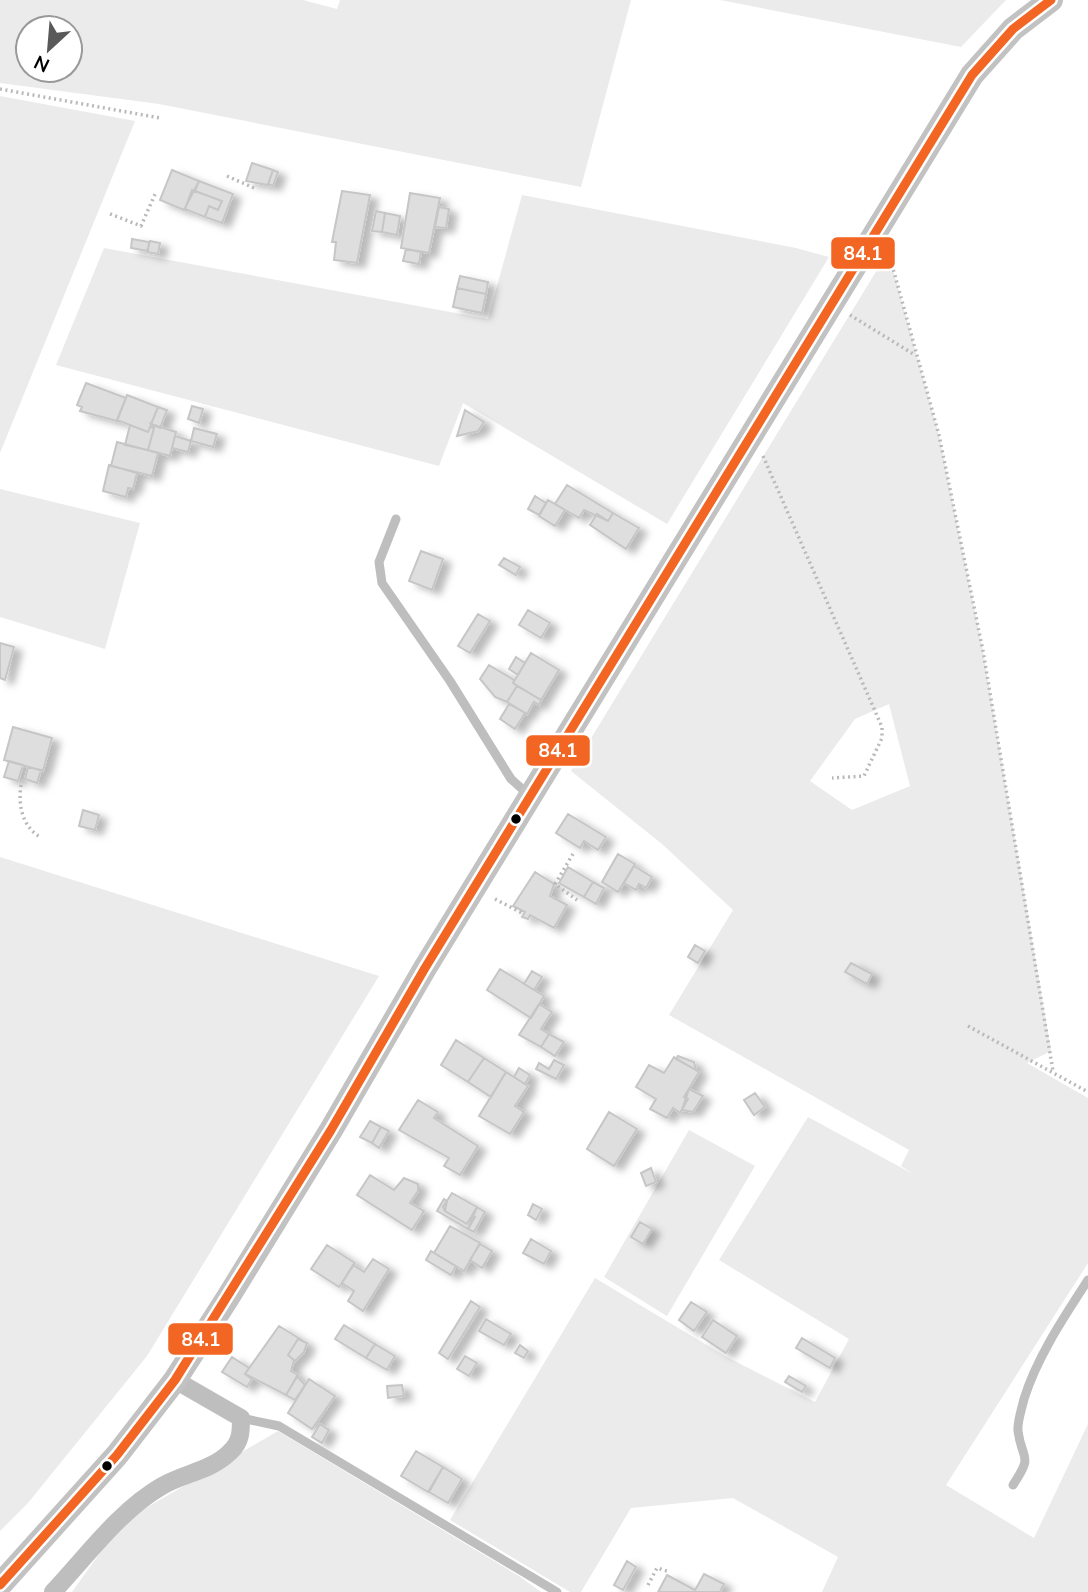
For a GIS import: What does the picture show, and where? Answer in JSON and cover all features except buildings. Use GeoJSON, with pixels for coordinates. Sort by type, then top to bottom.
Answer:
{"type":"FeatureCollection","features":[{"type":"Feature","properties":{"kind":"street"},"geometry":{"type":"LineString","coordinates":[[0,1585],[55,1528],[117,1455],[175,1380],[257,1251],[425,968],[972,75],[1013,29],[1051,0]]}},
{"type":"Feature","properties":{"kind":"street"},"geometry":{"type":"LineString","coordinates":[[53,1592],[128,1511],[163,1485],[208,1468],[230,1452],[242,1436],[241,1418],[175,1380]]}},
{"type":"Feature","properties":{"kind":"lane"},"geometry":{"type":"LineString","coordinates":[[396,519],[379,562],[382,583],[450,681],[511,779],[532,797]]}},
{"type":"Feature","properties":{"kind":"lane"},"geometry":{"type":"LineString","coordinates":[[1013,1485],[1026,1465],[1027,1457],[1017,1429],[1025,1397],[1041,1360],[1088,1280]]}},
{"type":"Feature","properties":{"kind":"lane"},"geometry":{"type":"LineString","coordinates":[[241,1418],[279,1426],[557,1592]]}},
{"type":"Feature","properties":{"kind":"path"},"geometry":{"type":"LineString","coordinates":[[0,89],[160,118]]}},
{"type":"Feature","properties":{"kind":"path"},"geometry":{"type":"LineString","coordinates":[[227,176],[254,188]]}},
{"type":"Feature","properties":{"kind":"path"},"geometry":{"type":"LineString","coordinates":[[110,214],[141,226],[156,192]]}},
{"type":"Feature","properties":{"kind":"path"},"geometry":{"type":"LineString","coordinates":[[888,252],[939,435],[983,651],[1053,1071]]}},
{"type":"Feature","properties":{"kind":"path"},"geometry":{"type":"LineString","coordinates":[[850,315],[917,356]]}},
{"type":"Feature","properties":{"kind":"path"},"geometry":{"type":"LineString","coordinates":[[763,456],[882,727],[882,738],[864,776],[832,778]]}},
{"type":"Feature","properties":{"kind":"path"},"geometry":{"type":"LineString","coordinates":[[21,785],[23,815],[30,829],[40,837]]}},
{"type":"Feature","properties":{"kind":"path"},"geometry":{"type":"LineString","coordinates":[[573,854],[555,884],[577,900]]}},
{"type":"Feature","properties":{"kind":"path"},"geometry":{"type":"LineString","coordinates":[[495,899],[524,914]]}},
{"type":"Feature","properties":{"kind":"path"},"geometry":{"type":"LineString","coordinates":[[968,1026],[1088,1092]]}},
{"type":"Feature","properties":{"kind":"path"},"geometry":{"type":"LineString","coordinates":[[648,1585],[657,1568],[667,1571]]}},
{"type":"Feature","properties":{"kind":"shaded area"},"geometry":{"type":"Polygon","coordinates":[[[0,0],[303,0],[337,9],[340,0],[631,0],[581,187],[159,104],[0,83],[0,0]]]}},
{"type":"Feature","properties":{"kind":"shaded area"},"geometry":{"type":"Polygon","coordinates":[[[720,0],[1006,0],[961,47],[720,0]]]}},
{"type":"Feature","properties":{"kind":"shaded area"},"geometry":{"type":"Polygon","coordinates":[[[0,96],[135,121],[0,453],[0,96]]]}},
{"type":"Feature","properties":{"kind":"shaded area"},"geometry":{"type":"Polygon","coordinates":[[[522,195],[796,248],[829,257],[667,524],[463,403],[439,466],[56,365],[104,248],[488,319],[522,195]]]}},
{"type":"Feature","properties":{"kind":"shaded area"},"geometry":{"type":"Polygon","coordinates":[[[888,252],[939,435],[983,651],[1051,1051],[1027,1063],[1088,1098],[1088,1263],[946,1485],[1034,1538],[1088,1424],[1088,1592],[822,1592],[838,1557],[733,1498],[631,1508],[581,1592],[570,1592],[450,1520],[595,1278],[725,1356],[815,1402],[849,1339],[719,1260],[808,1117],[913,1174],[901,1166],[909,1150],[669,1015],[733,910],[662,844],[571,771],[888,252]],[[889,704],[855,719],[810,781],[852,810],[910,786],[889,704]]]}},
{"type":"Feature","properties":{"kind":"shaded area"},"geometry":{"type":"Polygon","coordinates":[[[0,489],[140,523],[105,649],[0,617],[0,489]]]}},
{"type":"Feature","properties":{"kind":"shaded area"},"geometry":{"type":"Polygon","coordinates":[[[0,857],[379,976],[147,1356],[28,1503],[0,1531],[0,857]]]}},
{"type":"Feature","properties":{"kind":"shaded area"},"geometry":{"type":"Polygon","coordinates":[[[689,1130],[755,1166],[667,1316],[604,1277],[689,1130]]]}},
{"type":"Feature","properties":{"kind":"shaded area"},"geometry":{"type":"Polygon","coordinates":[[[278,1431],[519,1576],[541,1592],[72,1592],[122,1522],[278,1431]]]}},
{"type":"Feature","properties":{"kind":"transit line","name":"84.1"},"geometry":{"type":"LineString","coordinates":[[0,1585],[117,1455],[175,1380],[331,1130],[425,968],[972,75],[1013,29],[1051,0]]}}]}
